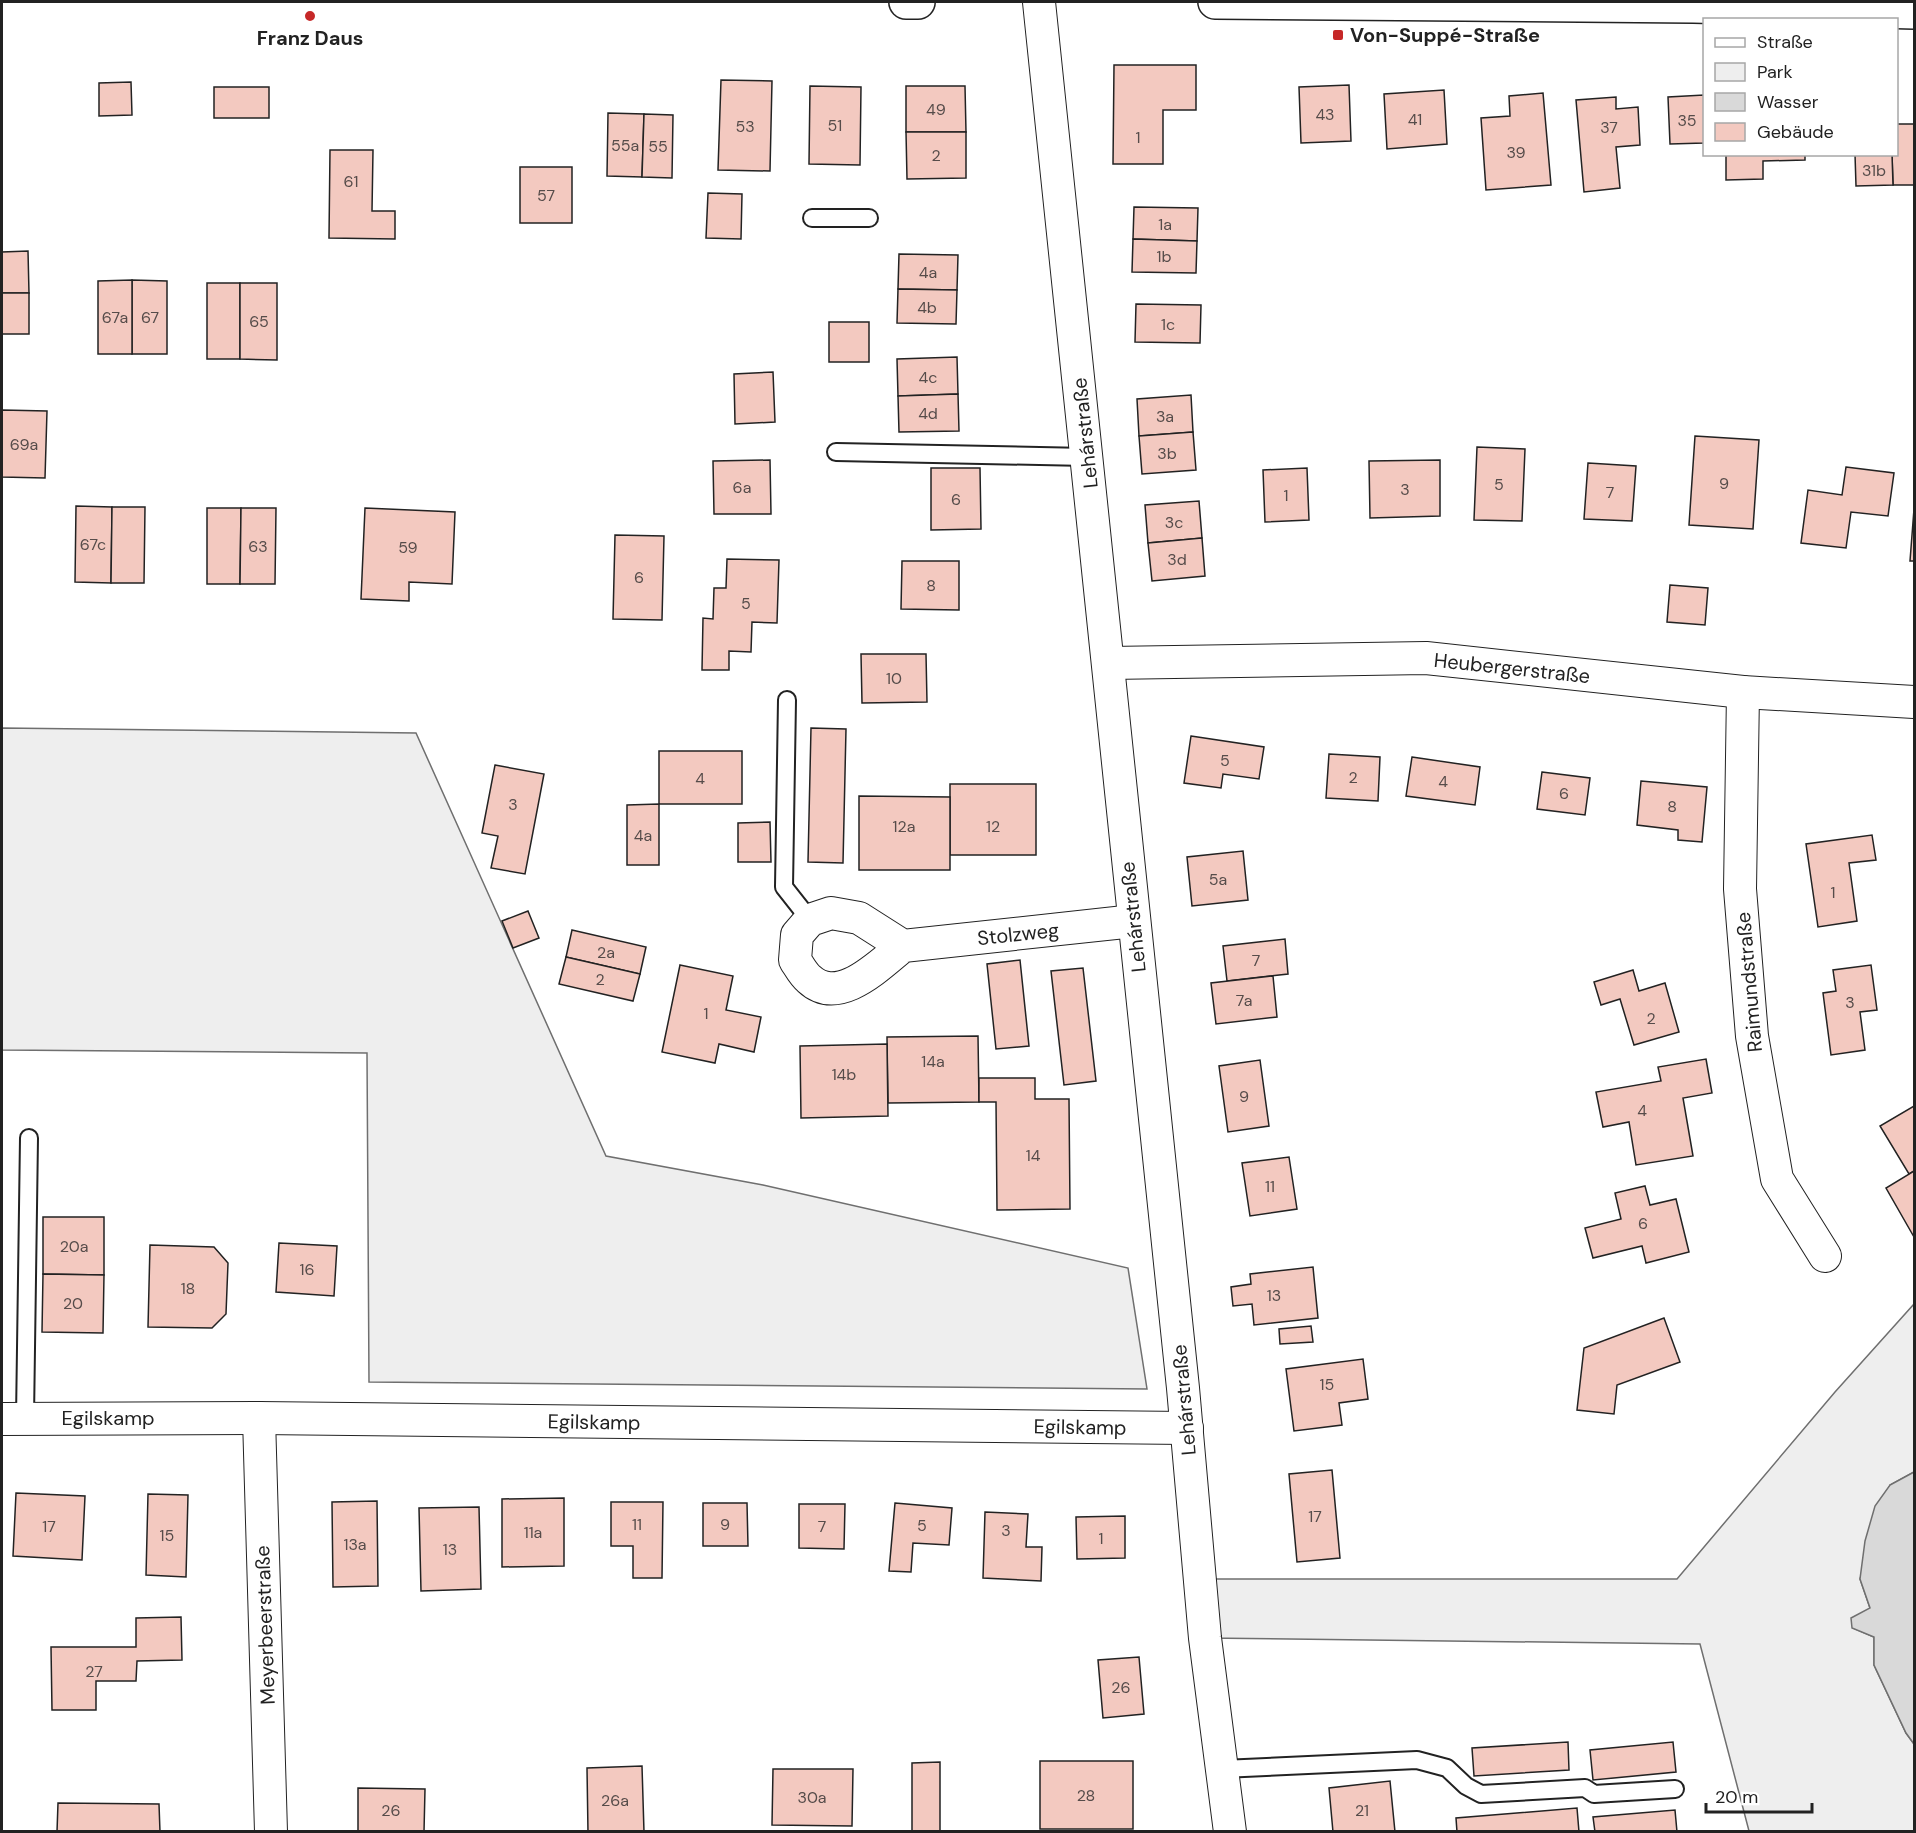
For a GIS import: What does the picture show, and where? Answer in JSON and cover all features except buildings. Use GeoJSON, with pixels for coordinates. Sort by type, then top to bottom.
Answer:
{"type":"FeatureCollection","features":[{"type":"Feature","properties":{"kind":"street"},"geometry":{"type":"LineString","coordinates":[[906,2],[918,2]]}},
{"type":"Feature","properties":{"kind":"street","name":"Lehárstraße"},"geometry":{"type":"LineString","coordinates":[[1039,2],[1109,663],[1205,1638],[1230,1832]]}},
{"type":"Feature","properties":{"kind":"street"},"geometry":{"type":"LineString","coordinates":[[1215,2],[1693,4],[1914,12]]}},
{"type":"Feature","properties":{"kind":"street","name":"Heubergerstraße"},"geometry":{"type":"LineString","coordinates":[[1109,663],[1426,658],[1743,692],[1914,702]]}},
{"type":"Feature","properties":{"kind":"street","name":"Raimundstraße"},"geometry":{"type":"LineString","coordinates":[[1743,692],[1740,889],[1752,1036],[1777,1179],[1825,1256]]}},
{"type":"Feature","properties":{"kind":"street"},"geometry":{"type":"LineString","coordinates":[[831,913],[859,918],[903,946],[868,973],[843,988],[826,989],[809,980],[795,960],[797,935],[810,920],[831,913]]}},
{"type":"Feature","properties":{"kind":"street","name":"Stolzweg"},"geometry":{"type":"LineString","coordinates":[[903,946],[1134,921]]}},
{"type":"Feature","properties":{"kind":"street","name":"Egilskamp"},"geometry":{"type":"LineString","coordinates":[[13,1419],[259,1418],[1186,1428]]}},
{"type":"Feature","properties":{"kind":"street","name":"Meyerbeerstraße"},"geometry":{"type":"LineString","coordinates":[[259,1418],[271,1832]]}},
{"type":"Feature","properties":{"kind":"lane"},"geometry":{"type":"LineString","coordinates":[[812,218],[869,218]]}},
{"type":"Feature","properties":{"kind":"lane"},"geometry":{"type":"LineString","coordinates":[[836,452],[1087,457]]}},
{"type":"Feature","properties":{"kind":"lane"},"geometry":{"type":"LineString","coordinates":[[787,699],[784,887],[810,920]]}},
{"type":"Feature","properties":{"kind":"lane"},"geometry":{"type":"LineString","coordinates":[[13,1419],[29,1138]]}},
{"type":"Feature","properties":{"kind":"lane"},"geometry":{"type":"LineString","coordinates":[[1222,1769],[1417,1760],[1447,1768],[1466,1786],[1481,1794],[1585,1788],[1594,1794],[1675,1789]]}},
{"type":"Feature","properties":{"kind":"green space"},"geometry":{"type":"Polygon","coordinates":[[[2,728],[416,733],[606,1156],[763,1185],[1128,1268],[1147,1389],[369,1382],[367,1053],[2,1050],[2,728]]]}},
{"type":"Feature","properties":{"kind":"green space"},"geometry":{"type":"Polygon","coordinates":[[[1914,1304],[1914,1472],[1890,1485],[1860,1579],[1870,1608],[1853,1628],[1874,1637],[1874,1665],[1906,1733],[1914,1744],[1914,1831],[1749,1831],[1700,1644],[1205,1638],[1200,1579],[1677,1579],[1835,1392],[1914,1304]]]}},
{"type":"Feature","properties":{"kind":"water"},"geometry":{"type":"Polygon","coordinates":[[[1914,1472],[1914,1744],[1906,1733],[1874,1665],[1874,1637],[1852,1628],[1851,1618],[1870,1608],[1860,1579],[1865,1541],[1875,1506],[1890,1485],[1914,1472]]]}},
{"type":"Feature","properties":{"kind":"place","name":"Franz Daus"},"geometry":{"type":"Point","coordinates":[310,16]}},
{"type":"Feature","properties":{"kind":"place","name":"Von-Suppé-Straße"},"geometry":{"type":"Point","coordinates":[1338,35]}}]}
